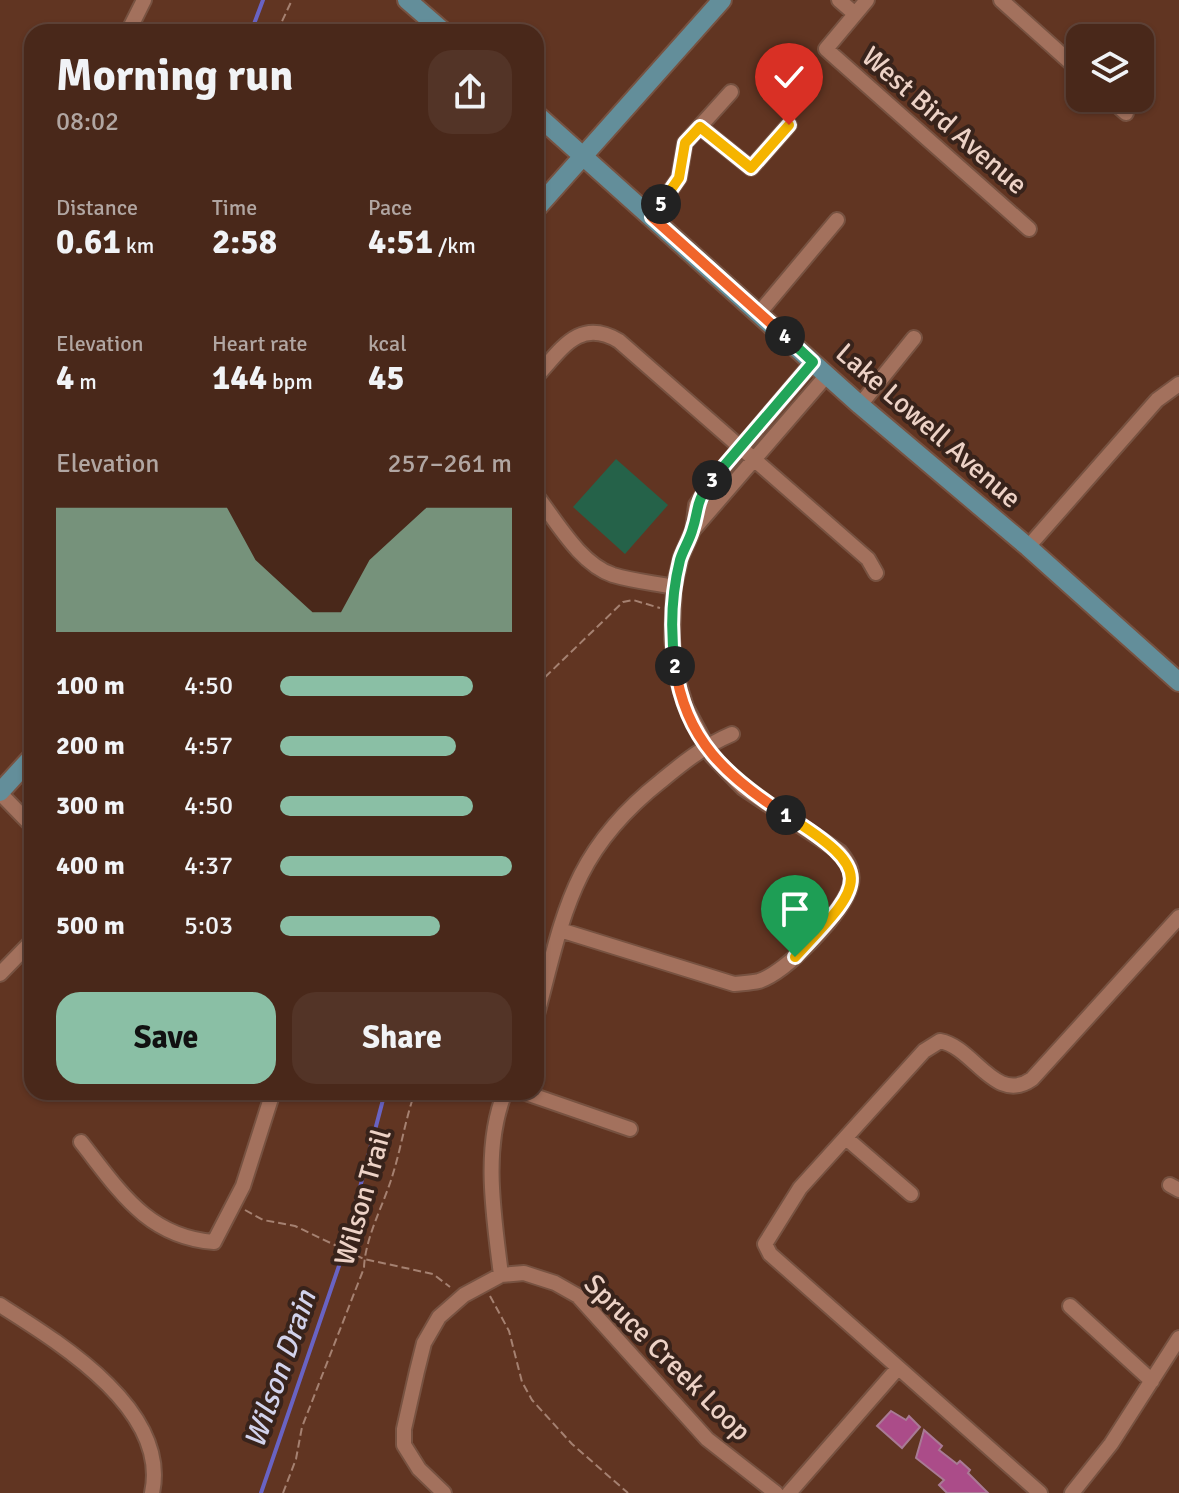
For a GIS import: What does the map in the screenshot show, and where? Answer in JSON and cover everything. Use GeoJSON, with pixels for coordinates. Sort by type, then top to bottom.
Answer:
{"type":"FeatureCollection","features":[{"type":"Feature","properties":{"kind":"main road"},"geometry":{"type":"LineString","coordinates":[[407,0],[435,24]]}},
{"type":"Feature","properties":{"kind":"main road"},"geometry":{"type":"LineString","coordinates":[[544,200],[722,0]]}},
{"type":"Feature","properties":{"kind":"main road","name":"Lake Lowell Avenue"},"geometry":{"type":"LineString","coordinates":[[544,121],[860,405],[1028,547],[1179,682]]}},
{"type":"Feature","properties":{"kind":"main road"},"geometry":{"type":"LineString","coordinates":[[0,792],[24,766]]}},
{"type":"Feature","properties":{"kind":"street"},"geometry":{"type":"LineString","coordinates":[[132,24],[144,0]]}},
{"type":"Feature","properties":{"kind":"street"},"geometry":{"type":"LineString","coordinates":[[839,0],[855,14],[867,0]]}},
{"type":"Feature","properties":{"kind":"street"},"geometry":{"type":"LineString","coordinates":[[1001,0],[1066,58]]}},
{"type":"Feature","properties":{"kind":"street","name":"West Bird Avenue"},"geometry":{"type":"LineString","coordinates":[[855,14],[826,49],[1029,229]]}},
{"type":"Feature","properties":{"kind":"street"},"geometry":{"type":"LineString","coordinates":[[652,217],[679,178],[685,143],[731,92]]}},
{"type":"Feature","properties":{"kind":"street"},"geometry":{"type":"LineString","coordinates":[[700,127],[751,168],[789,125]]}},
{"type":"Feature","properties":{"kind":"street"},"geometry":{"type":"LineString","coordinates":[[760,312],[837,220]]}},
{"type":"Feature","properties":{"kind":"street"},"geometry":{"type":"LineString","coordinates":[[544,368],[578,335],[591,331],[604,332],[619,341],[868,559],[876,573]]}},
{"type":"Feature","properties":{"kind":"street"},"geometry":{"type":"LineString","coordinates":[[860,405],[914,338]]}},
{"type":"Feature","properties":{"kind":"street"},"geometry":{"type":"LineString","coordinates":[[693,530],[696,505],[740,448],[820,368]]}},
{"type":"Feature","properties":{"kind":"street"},"geometry":{"type":"LineString","coordinates":[[560,930],[734,984],[759,981],[795,957],[837,912],[851,885],[849,862],[828,841],[743,788],[705,746],[677,678],[671,611],[681,557],[693,530],[753,459],[820,368]]}},
{"type":"Feature","properties":{"kind":"street"},"geometry":{"type":"LineString","coordinates":[[1028,547],[1157,400],[1179,384]]}},
{"type":"Feature","properties":{"kind":"street"},"geometry":{"type":"LineString","coordinates":[[544,505],[584,556],[598,568],[613,575],[674,587]]}},
{"type":"Feature","properties":{"kind":"street"},"geometry":{"type":"LineString","coordinates":[[544,989],[578,878],[603,835],[633,803],[705,746],[732,734]]}},
{"type":"Feature","properties":{"kind":"street"},"geometry":{"type":"LineString","coordinates":[[0,792],[24,818]]}},
{"type":"Feature","properties":{"kind":"street"},"geometry":{"type":"LineString","coordinates":[[1040,1493],[770,1254],[765,1244],[800,1188],[924,1051],[940,1041],[952,1043],[1004,1086],[1022,1086],[1032,1079],[1179,917]]}},
{"type":"Feature","properties":{"kind":"street"},"geometry":{"type":"LineString","coordinates":[[0,974],[24,949]]}},
{"type":"Feature","properties":{"kind":"street"},"geometry":{"type":"LineString","coordinates":[[544,1099],[630,1129]]}},
{"type":"Feature","properties":{"kind":"street"},"geometry":{"type":"LineString","coordinates":[[81,1142],[134,1209],[157,1225],[214,1242],[243,1186],[270,1100]]}},
{"type":"Feature","properties":{"kind":"street"},"geometry":{"type":"LineString","coordinates":[[444,1493],[406,1452],[404,1429],[424,1343],[439,1317],[459,1298],[501,1275],[493,1206],[495,1132],[503,1100]]}},
{"type":"Feature","properties":{"kind":"street"},"geometry":{"type":"LineString","coordinates":[[846,1138],[911,1194]]}},
{"type":"Feature","properties":{"kind":"street","name":"Spruce Creek Loop"},"geometry":{"type":"LineString","coordinates":[[501,1275],[524,1273],[555,1283],[578,1296],[707,1439],[776,1493]]}},
{"type":"Feature","properties":{"kind":"street"},"geometry":{"type":"LineString","coordinates":[[0,1305],[61,1347],[133,1412],[152,1456],[152,1493]]}},
{"type":"Feature","properties":{"kind":"street"},"geometry":{"type":"LineString","coordinates":[[1070,1306],[1152,1381]]}},
{"type":"Feature","properties":{"kind":"street"},"geometry":{"type":"LineString","coordinates":[[1072,1493],[1111,1444],[1179,1338]]}},
{"type":"Feature","properties":{"kind":"street"},"geometry":{"type":"LineString","coordinates":[[789,1493],[898,1368]]}},
{"type":"Feature","properties":{"kind":"path"},"geometry":{"type":"LineString","coordinates":[[281,24],[292,0]]}},
{"type":"Feature","properties":{"kind":"path"},"geometry":{"type":"LineString","coordinates":[[544,678],[623,602],[633,600],[671,611]]}},
{"type":"Feature","properties":{"kind":"path","name":"Wilson Trail"},"geometry":{"type":"LineString","coordinates":[[283,1493],[296,1459],[302,1427],[364,1268],[364,1259],[393,1174],[412,1100]]}},
{"type":"Feature","properties":{"kind":"path"},"geometry":{"type":"LineString","coordinates":[[234,1203],[263,1220],[295,1226],[364,1259],[433,1274],[459,1298]]}},
{"type":"Feature","properties":{"kind":"path"},"geometry":{"type":"LineString","coordinates":[[484,1284],[509,1331],[522,1382],[532,1400],[572,1444],[628,1493]]}},
{"type":"Feature","properties":{"kind":"green space"},"geometry":{"type":"Polygon","coordinates":[[[616,459],[668,505],[625,554],[573,507],[616,459]]]}},
{"type":"Feature","properties":{"kind":"building"},"geometry":{"type":"Polygon","coordinates":[[[891,1411],[906,1420],[909,1416],[920,1427],[902,1448],[877,1426],[891,1411]]]}},
{"type":"Feature","properties":{"kind":"building"},"geometry":{"type":"Polygon","coordinates":[[[924,1430],[942,1446],[939,1450],[970,1470],[968,1473],[988,1493],[947,1493],[939,1485],[944,1480],[916,1458],[924,1430]]]}},
{"type":"Feature","properties":{"kind":"waterway","name":"Wilson Drain"},"geometry":{"type":"LineString","coordinates":[[254,24],[263,0]]}},
{"type":"Feature","properties":{"kind":"waterway","name":"Wilson Drain"},"geometry":{"type":"LineString","coordinates":[[347,1237],[383,1100]]}},
{"type":"Feature","properties":{"kind":"waterway","name":"Wilson Drain"},"geometry":{"type":"LineString","coordinates":[[261,1493],[341,1260]]}},
{"type":"Feature","properties":{"kind":"route"},"geometry":{"type":"LineString","coordinates":[[789,125],[751,168],[700,127],[685,143],[679,178],[652,217],[813,362],[707,487],[696,505],[693,530],[681,557],[671,611],[677,678],[686,707],[712,756],[743,788],[828,841],[849,862],[851,885],[837,912],[795,957]]}}]}
